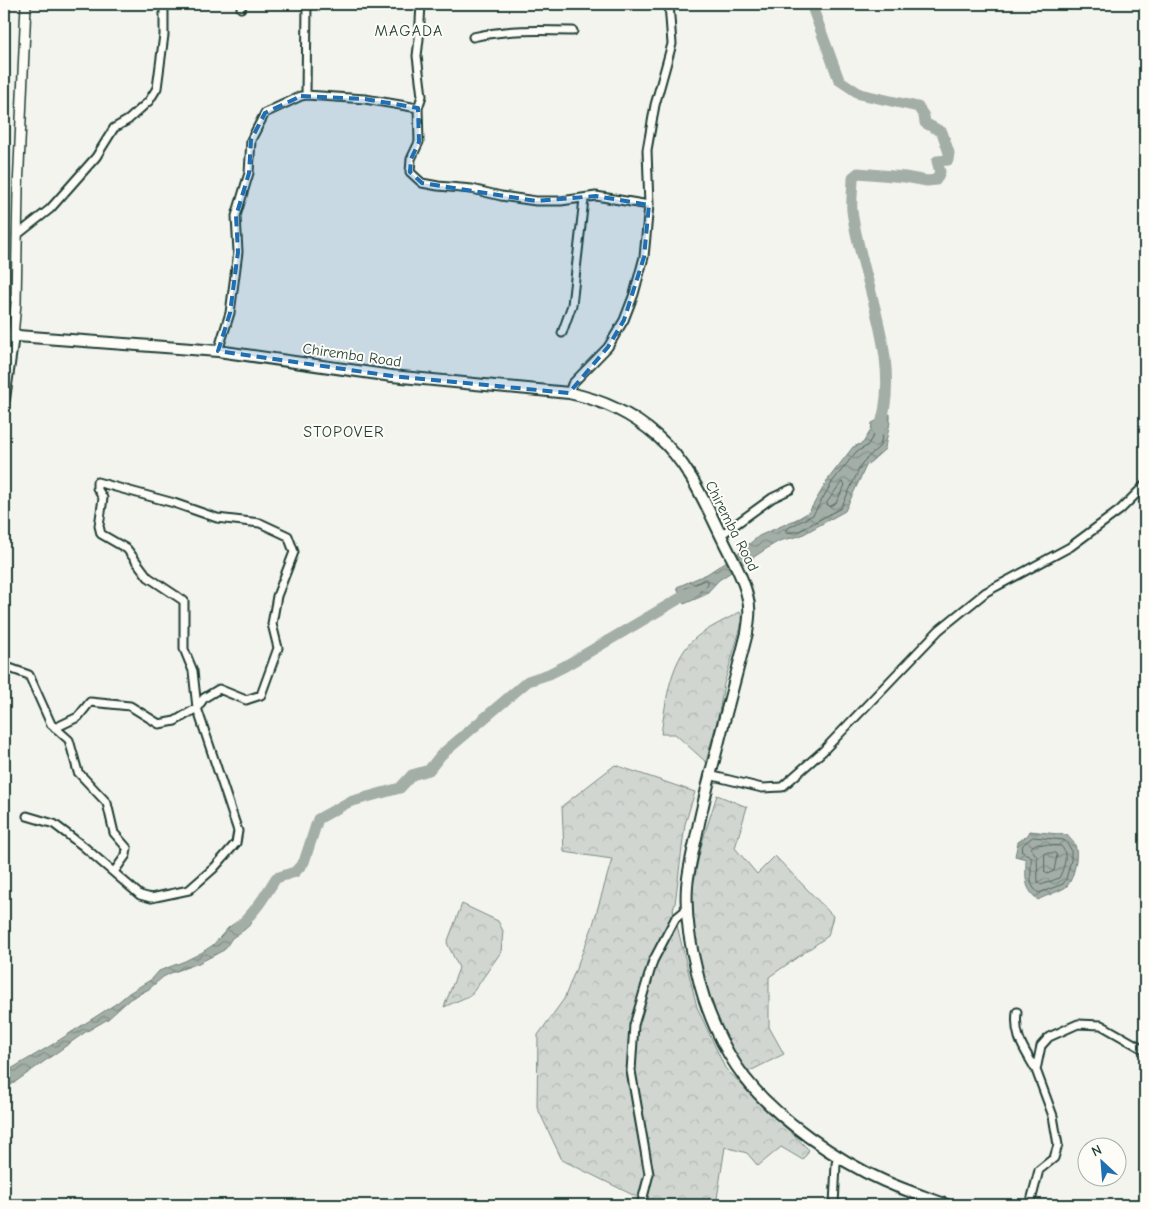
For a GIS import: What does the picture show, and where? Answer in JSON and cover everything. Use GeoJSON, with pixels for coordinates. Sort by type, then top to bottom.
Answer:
{"type":"FeatureCollection","features":[{"type":"Feature","properties":{"kind":"main road","name":"Chiremba Road"},"geometry":{"type":"LineString","coordinates":[[8,335],[218,351],[392,376],[569,393],[586,396],[613,406],[628,414],[658,436],[688,474],[721,535],[740,572],[750,611],[709,775],[690,864],[687,888],[687,909],[693,958],[710,1015],[728,1052],[744,1078],[792,1124],[838,1157],[884,1181],[947,1205]]}},
{"type":"Feature","properties":{"kind":"main road"},"geometry":{"type":"LineString","coordinates":[[4,399],[8,335]]}},
{"type":"Feature","properties":{"kind":"street"},"geometry":{"type":"LineString","coordinates":[[8,335],[16,303],[26,4]]}},
{"type":"Feature","properties":{"kind":"street"},"geometry":{"type":"LineString","coordinates":[[17,235],[50,209],[96,157],[114,128],[128,120],[149,101],[157,88],[164,35],[164,4]]}},
{"type":"Feature","properties":{"kind":"street"},"geometry":{"type":"LineString","coordinates":[[306,95],[307,4]]}},
{"type":"Feature","properties":{"kind":"street"},"geometry":{"type":"LineString","coordinates":[[421,4],[420,39],[417,56],[422,96],[418,108],[419,142],[411,159],[410,172],[422,183],[472,189],[501,196],[536,201],[561,201],[596,196],[649,206]]}},
{"type":"Feature","properties":{"kind":"street"},"geometry":{"type":"LineString","coordinates":[[569,393],[572,384],[608,347],[624,320],[634,294],[644,257],[649,206],[647,150],[656,105],[672,44],[669,4]]}},
{"type":"Feature","properties":{"kind":"street"},"geometry":{"type":"LineString","coordinates":[[474,37],[506,31],[573,31]]}},
{"type":"Feature","properties":{"kind":"street"},"geometry":{"type":"LineString","coordinates":[[218,351],[230,313],[238,252],[236,216],[249,173],[251,140],[265,113],[306,95],[365,99],[418,108]]}},
{"type":"Feature","properties":{"kind":"street"},"geometry":{"type":"LineString","coordinates":[[562,333],[572,304],[584,199]]}},
{"type":"Feature","properties":{"kind":"street"},"geometry":{"type":"LineString","coordinates":[[27,816],[54,824],[140,895],[151,898],[189,890],[214,868],[236,842],[238,831],[197,708],[193,670],[184,649],[184,601],[148,577],[126,549],[102,534],[99,526],[103,498],[96,488],[97,482],[174,503],[217,518],[260,523],[288,536],[294,552],[277,596],[272,624],[278,648],[261,695],[246,700],[219,689],[204,698],[197,708],[175,721],[159,724],[130,706],[90,702],[78,717],[55,728]]}},
{"type":"Feature","properties":{"kind":"street"},"geometry":{"type":"LineString","coordinates":[[709,775],[762,788],[782,787],[823,751],[938,630],[986,592],[1070,547],[1120,510],[1145,485]]}},
{"type":"Feature","properties":{"kind":"street"},"geometry":{"type":"LineString","coordinates":[[721,535],[772,498],[791,489]]}},
{"type":"Feature","properties":{"kind":"street"},"geometry":{"type":"LineString","coordinates":[[4,666],[28,675],[51,724],[69,740],[78,772],[107,803],[114,833],[127,848],[126,855],[114,872]]}},
{"type":"Feature","properties":{"kind":"street"},"geometry":{"type":"LineString","coordinates":[[641,1205],[649,1174],[631,1071],[634,1025],[654,961],[675,919],[687,909]]}},
{"type":"Feature","properties":{"kind":"street"},"geometry":{"type":"LineString","coordinates":[[1017,1012],[1018,1038],[1036,1070],[1053,1116],[1058,1145],[1054,1158],[1039,1170],[1030,1205]]}},
{"type":"Feature","properties":{"kind":"street"},"geometry":{"type":"LineString","coordinates":[[1036,1070],[1041,1046],[1049,1037],[1078,1024],[1101,1026],[1145,1050]]}},
{"type":"Feature","properties":{"kind":"street"},"geometry":{"type":"LineString","coordinates":[[834,1205],[838,1157]]}},
{"type":"Feature","properties":{"kind":"highlighted area"},"geometry":{"type":"Polygon","coordinates":[[[301,96],[365,99],[418,108],[419,142],[411,159],[410,172],[422,183],[536,201],[596,196],[649,205],[644,257],[624,320],[608,347],[569,393],[392,376],[218,351],[230,313],[238,252],[236,216],[249,173],[251,140],[265,113],[301,96]]]}},
{"type":"Feature","properties":{"kind":"green space"},"geometry":{"type":"Polygon","coordinates":[[[740,612],[743,620],[724,684],[719,713],[706,762],[675,734],[661,734],[671,680],[689,644],[699,635],[740,612]]]}},
{"type":"Feature","properties":{"kind":"green space"},"geometry":{"type":"Polygon","coordinates":[[[615,765],[695,792],[685,824],[673,909],[697,1007],[725,1068],[809,1150],[803,1160],[781,1147],[758,1166],[747,1153],[725,1147],[716,1205],[644,1205],[645,1201],[562,1160],[537,1107],[538,1035],[564,999],[592,928],[612,859],[564,852],[562,806],[615,765]]]}},
{"type":"Feature","properties":{"kind":"green space"},"geometry":{"type":"Polygon","coordinates":[[[717,795],[747,807],[735,848],[757,874],[775,856],[833,916],[828,936],[769,977],[769,1027],[784,1054],[748,1072],[732,1057],[706,999],[694,945],[690,896],[703,839],[717,795]]]}},
{"type":"Feature","properties":{"kind":"green space"},"geometry":{"type":"Polygon","coordinates":[[[462,904],[498,921],[503,931],[501,952],[471,995],[444,1007],[459,968],[447,943],[462,904]]]}},
{"type":"Feature","properties":{"kind":"water"},"geometry":{"type":"Polygon","coordinates":[[[890,414],[885,449],[866,466],[845,511],[800,536],[779,541],[719,580],[705,595],[684,604],[677,587],[707,574],[733,557],[759,536],[809,512],[829,478],[853,447],[863,443],[871,430],[872,423],[890,414]]]}},
{"type":"Feature","properties":{"kind":"water"},"geometry":{"type":"Polygon","coordinates":[[[1030,831],[1067,835],[1076,849],[1074,872],[1070,883],[1062,889],[1038,900],[1028,886],[1026,859],[1015,856],[1018,842],[1028,835],[1030,831]]]}},
{"type":"Feature","properties":{"kind":"water"},"geometry":{"type":"Polygon","coordinates":[[[247,915],[252,923],[232,938],[224,950],[199,963],[163,977],[149,989],[130,999],[108,1019],[84,1033],[4,1090],[4,1073],[117,1003],[152,979],[159,971],[201,953],[213,945],[229,927],[247,915]]]}},
{"type":"Feature","properties":{"kind":"waterway"},"geometry":{"type":"LineString","coordinates":[[811,4],[839,80],[860,94],[918,107],[924,116],[925,123],[942,132],[949,153],[948,160],[937,161],[940,172],[936,180],[927,181],[858,173],[853,177],[852,211],[884,350],[887,378],[885,406],[878,432]]}},
{"type":"Feature","properties":{"kind":"waterway"},"geometry":{"type":"LineString","coordinates":[[237,928],[254,911],[276,878],[295,872],[304,862],[318,819],[349,802],[400,788],[412,775],[429,770],[441,755],[528,681],[565,666],[694,590]]}},
{"type":"Feature","properties":{"kind":"district","name":"MAGADA"},"geometry":{"type":"Point","coordinates":[409,30]}},
{"type":"Feature","properties":{"kind":"district","name":"STOPOVER"},"geometry":{"type":"Point","coordinates":[344,431]}}]}
